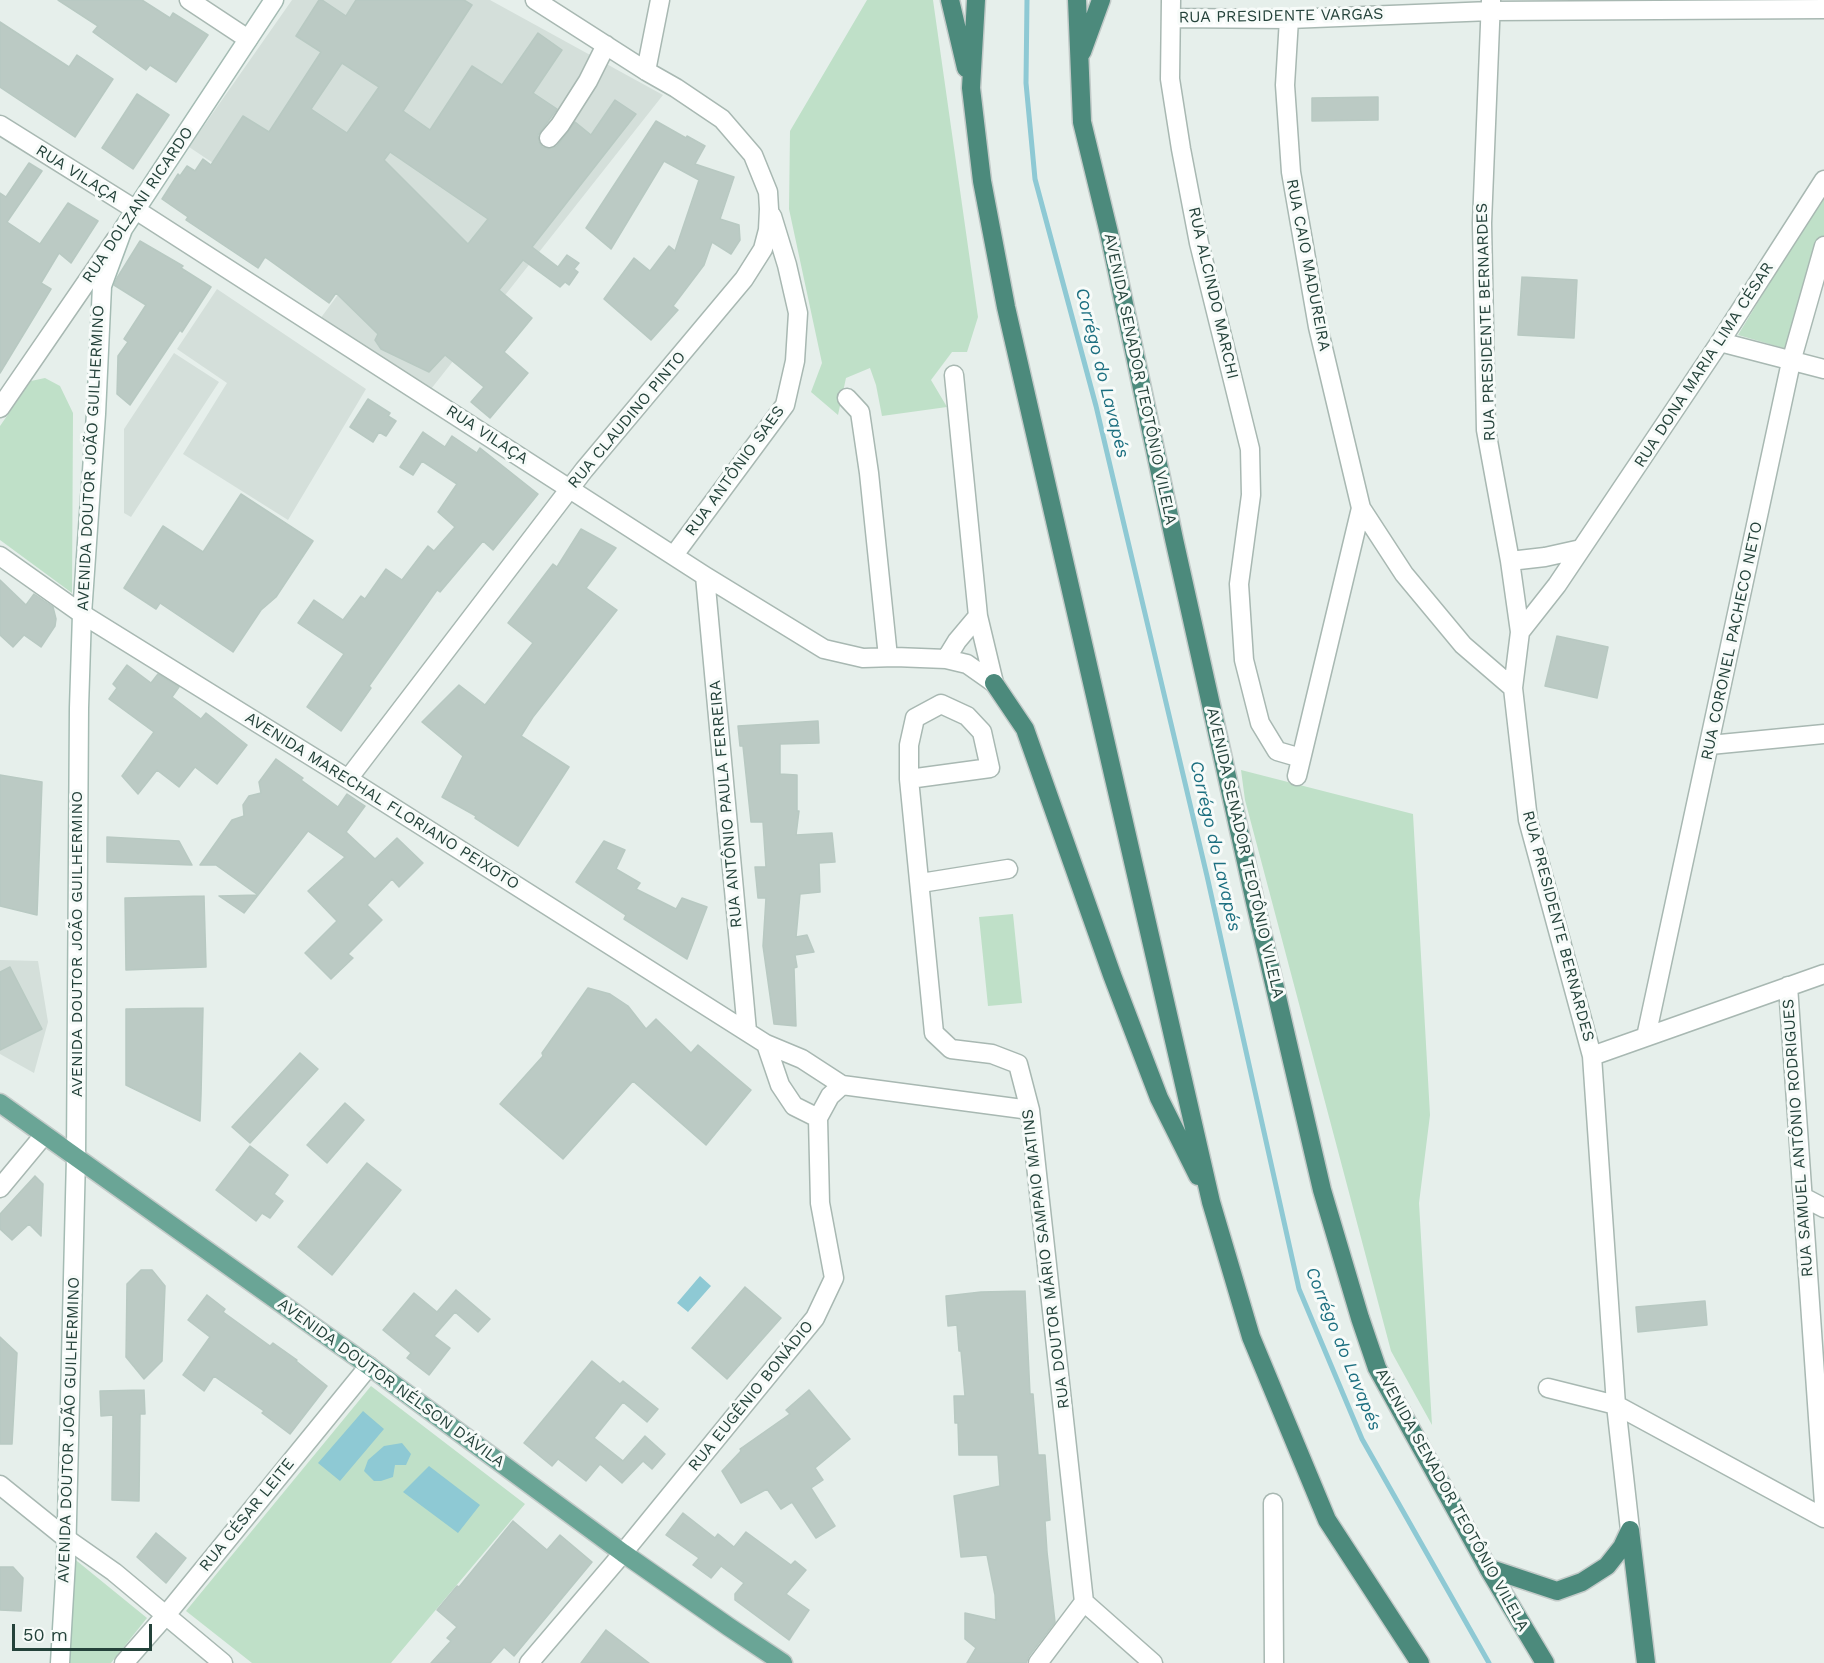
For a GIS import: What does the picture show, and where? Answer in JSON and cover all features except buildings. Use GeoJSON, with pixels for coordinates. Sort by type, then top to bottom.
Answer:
{"type":"FeatureCollection","features":[{"type":"Feature","properties":{"kind":"highway"},"geometry":{"type":"LineString","coordinates":[[950,0],[971,88],[982,180],[1006,307],[1211,1202],[1251,1337],[1327,1520],[1420,1663]]}},
{"type":"Feature","properties":{"kind":"highway"},"geometry":{"type":"LineString","coordinates":[[971,88],[976,0]]}},
{"type":"Feature","properties":{"kind":"highway","name":"AVENIDA SENADOR TEOTÔNIO VILELA"},"geometry":{"type":"LineString","coordinates":[[1077,0],[1082,122],[1109,233],[1250,879],[1323,1190],[1359,1318],[1377,1368],[1488,1568],[1545,1663]]}},
{"type":"Feature","properties":{"kind":"highway"},"geometry":{"type":"LineString","coordinates":[[1079,62],[1101,0]]}},
{"type":"Feature","properties":{"kind":"highway"},"geometry":{"type":"LineString","coordinates":[[994,683],[1025,729],[1108,964],[1160,1098],[1211,1202]]}},
{"type":"Feature","properties":{"kind":"highway"},"geometry":{"type":"LineString","coordinates":[[1488,1568],[1557,1591],[1582,1582],[1606,1566],[1622,1547],[1630,1530]]}},
{"type":"Feature","properties":{"kind":"highway"},"geometry":{"type":"LineString","coordinates":[[1630,1530],[1646,1663]]}},
{"type":"Feature","properties":{"kind":"main road","name":"AVENIDA DOUTOR NÉLSON D'ÁVILA"},"geometry":{"type":"LineString","coordinates":[[0,1103],[369,1366],[729,1628],[783,1663]]}},
{"type":"Feature","properties":{"kind":"street"},"geometry":{"type":"LineString","coordinates":[[189,0],[248,39]]}},
{"type":"Feature","properties":{"kind":"street","name":"RUA DOLZANI RICARDO"},"geometry":{"type":"LineString","coordinates":[[0,408],[136,210],[274,0]]}},
{"type":"Feature","properties":{"kind":"street"},"geometry":{"type":"LineString","coordinates":[[535,0],[646,71],[660,0]]}},
{"type":"Feature","properties":{"kind":"street","name":"RUA PRESIDENTE VARGAS"},"geometry":{"type":"LineString","coordinates":[[1171,9],[1289,19],[1491,5],[1692,5],[1824,9]]}},
{"type":"Feature","properties":{"kind":"street","name":"RUA PRESIDENTE BERNARDES"},"geometry":{"type":"LineString","coordinates":[[1491,5],[1482,223],[1486,430],[1510,561],[1520,632],[1514,688],[1528,820],[1592,1056],[1616,1405],[1630,1530]]}},
{"type":"Feature","properties":{"kind":"street","name":"RUA ALCINDO MARCHI"},"geometry":{"type":"LineString","coordinates":[[1171,9],[1170,79],[1181,149],[1199,243],[1250,449],[1251,495],[1239,584],[1244,660],[1260,723],[1277,751],[1299,767]]}},
{"type":"Feature","properties":{"kind":"street","name":"RUA CAIO MADUREIRA"},"geometry":{"type":"LineString","coordinates":[[1289,19],[1285,86],[1291,172],[1318,327],[1360,508],[1404,574],[1463,645],[1514,688]]}},
{"type":"Feature","properties":{"kind":"street"},"geometry":{"type":"LineString","coordinates":[[549,138],[588,81],[606,45]]}},
{"type":"Feature","properties":{"kind":"street","name":"RUA CLAUDINO PINTO"},"geometry":{"type":"LineString","coordinates":[[348,779],[569,489],[744,279],[763,249],[768,230],[768,192],[753,155],[722,119],[646,71]]}},
{"type":"Feature","properties":{"kind":"street","name":"RUA VILAÇA"},"geometry":{"type":"LineString","coordinates":[[0,125],[705,576],[824,649],[863,658],[946,659],[967,664],[994,683]]}},
{"type":"Feature","properties":{"kind":"street","name":"RUA DONA MARIA LIMA CÉSAR"},"geometry":{"type":"LineString","coordinates":[[1520,632],[1557,585],[1720,342],[1824,180]]}},
{"type":"Feature","properties":{"kind":"street","name":"RUA ANTÔNIO SAES"},"geometry":{"type":"LineString","coordinates":[[674,555],[785,405],[795,362],[798,313],[787,265],[769,208]]}},
{"type":"Feature","properties":{"kind":"street","name":"AVENIDA DOUTOR JOÃO GUILHERMINO"},"geometry":{"type":"LineString","coordinates":[[60,1663],[67,1539],[76,1157],[81,614],[96,414],[102,286],[123,229]]}},
{"type":"Feature","properties":{"kind":"street","name":"RUA CORONEL PACHECO NETO"},"geometry":{"type":"LineString","coordinates":[[1646,1037],[1791,362],[1824,246]]}},
{"type":"Feature","properties":{"kind":"street"},"geometry":{"type":"LineString","coordinates":[[1720,342],[1824,369]]}},
{"type":"Feature","properties":{"kind":"street"},"geometry":{"type":"LineString","coordinates":[[954,375],[978,616],[994,683]]}},
{"type":"Feature","properties":{"kind":"street"},"geometry":{"type":"LineString","coordinates":[[847,398],[860,412],[869,473],[888,657]]}},
{"type":"Feature","properties":{"kind":"street","name":"RUA CAIO MADUREIRA"},"geometry":{"type":"LineString","coordinates":[[1299,767],[1360,508]]}},
{"type":"Feature","properties":{"kind":"street"},"geometry":{"type":"LineString","coordinates":[[1510,561],[1545,557],[1581,549]]}},
{"type":"Feature","properties":{"kind":"street","name":"AVENIDA MARECHAL FLORIANO PEIXOTO"},"geometry":{"type":"LineString","coordinates":[[0,556],[81,614],[348,779],[766,1044],[802,1059],[842,1085],[1030,1110]]}},
{"type":"Feature","properties":{"kind":"street","name":"RUA ANTÔNIO PAULA FERREIRA"},"geometry":{"type":"LineString","coordinates":[[705,576],[747,1031]]}},
{"type":"Feature","properties":{"kind":"street"},"geometry":{"type":"LineString","coordinates":[[946,659],[978,616]]}},
{"type":"Feature","properties":{"kind":"street","name":"RUA DOUTOR MÁRIO SAMPAIO MATINS"},"geometry":{"type":"LineString","coordinates":[[909,779],[990,768],[982,732],[967,716],[941,704],[915,718],[909,745],[909,779],[934,1033],[951,1049],[992,1054],[1018,1064],[1030,1110],[1084,1602]]}},
{"type":"Feature","properties":{"kind":"street"},"geometry":{"type":"LineString","coordinates":[[1710,744],[1824,734]]}},
{"type":"Feature","properties":{"kind":"street"},"geometry":{"type":"LineString","coordinates":[[921,883],[1008,869]]}},
{"type":"Feature","properties":{"kind":"street"},"geometry":{"type":"LineString","coordinates":[[1592,1056],[1824,974]]}},
{"type":"Feature","properties":{"kind":"street","name":"RUA SAMUEL ANTÔNIO RODRIGUES"},"geometry":{"type":"LineString","coordinates":[[1788,987],[1824,1504]]}},
{"type":"Feature","properties":{"kind":"street"},"geometry":{"type":"LineString","coordinates":[[766,1044],[780,1085],[794,1106],[818,1118],[830,1096],[842,1085]]}},
{"type":"Feature","properties":{"kind":"street","name":"RUA EUGÊNIO BONÁDIO"},"geometry":{"type":"LineString","coordinates":[[529,1663],[815,1318],[834,1278],[820,1203],[818,1118]]}},
{"type":"Feature","properties":{"kind":"street"},"geometry":{"type":"LineString","coordinates":[[0,1188],[44,1136]]}},
{"type":"Feature","properties":{"kind":"street"},"geometry":{"type":"LineString","coordinates":[[1803,1197],[1824,1208]]}},
{"type":"Feature","properties":{"kind":"street","name":"RUA CÉSAR LEITE"},"geometry":{"type":"LineString","coordinates":[[124,1663],[166,1615],[369,1366]]}},
{"type":"Feature","properties":{"kind":"street"},"geometry":{"type":"LineString","coordinates":[[1548,1388],[1616,1405],[1824,1518]]}},
{"type":"Feature","properties":{"kind":"street"},"geometry":{"type":"LineString","coordinates":[[0,1485],[67,1539],[114,1572],[223,1663]]}},
{"type":"Feature","properties":{"kind":"street"},"geometry":{"type":"LineString","coordinates":[[1273,1503],[1274,1663]]}},
{"type":"Feature","properties":{"kind":"street"},"geometry":{"type":"LineString","coordinates":[[1038,1663],[1084,1602],[1154,1663]]}},
{"type":"Feature","properties":{"kind":"shaded area"},"geometry":{"type":"Polygon","coordinates":[[[292,0],[490,0],[663,95],[431,389],[320,319],[362,262],[189,147],[292,0]]]}},
{"type":"Feature","properties":{"kind":"shaded area"},"geometry":{"type":"Polygon","coordinates":[[[217,289],[366,389],[288,520],[183,454],[227,383],[177,349],[217,289]]]}},
{"type":"Feature","properties":{"kind":"shaded area"},"geometry":{"type":"Polygon","coordinates":[[[174,353],[219,382],[131,517],[124,513],[124,429],[174,353]]]}},
{"type":"Feature","properties":{"kind":"shaded area"},"geometry":{"type":"Polygon","coordinates":[[[0,960],[38,961],[48,1022],[34,1073],[0,1054],[0,960]]]}},
{"type":"Feature","properties":{"kind":"green space"},"geometry":{"type":"Polygon","coordinates":[[[867,0],[933,0],[978,317],[967,352],[952,352],[931,380],[947,407],[882,416],[870,368],[846,378],[838,415],[811,392],[822,363],[789,209],[790,131],[867,0]]]}},
{"type":"Feature","properties":{"kind":"green space"},"geometry":{"type":"Polygon","coordinates":[[[1824,193],[1824,238],[1797,352],[1738,335],[1824,193]]]}},
{"type":"Feature","properties":{"kind":"green space"},"geometry":{"type":"Polygon","coordinates":[[[45,378],[60,386],[73,413],[72,593],[0,540],[0,426],[31,381],[45,378]]]}},
{"type":"Feature","properties":{"kind":"green space"},"geometry":{"type":"Polygon","coordinates":[[[1241,770],[1413,814],[1430,1115],[1419,1203],[1432,1425],[1391,1351],[1245,800],[1241,770]]]}},
{"type":"Feature","properties":{"kind":"green space"},"geometry":{"type":"Polygon","coordinates":[[[1013,914],[1022,1003],[988,1006],[979,917],[1013,914]]]}},
{"type":"Feature","properties":{"kind":"green space"},"geometry":{"type":"Polygon","coordinates":[[[371,1386],[525,1504],[391,1663],[252,1663],[186,1611],[371,1386]]]}},
{"type":"Feature","properties":{"kind":"green space"},"geometry":{"type":"Polygon","coordinates":[[[72,1557],[147,1618],[111,1663],[70,1663],[72,1557]]]}},
{"type":"Feature","properties":{"kind":"water"},"geometry":{"type":"Polygon","coordinates":[[[700,1276],[711,1286],[688,1312],[677,1303],[700,1276]]]}},
{"type":"Feature","properties":{"kind":"water"},"geometry":{"type":"Polygon","coordinates":[[[363,1411],[384,1429],[340,1481],[318,1463],[363,1411]]]}},
{"type":"Feature","properties":{"kind":"water"},"geometry":{"type":"Polygon","coordinates":[[[402,1443],[411,1454],[406,1465],[395,1465],[393,1477],[374,1481],[364,1471],[368,1460],[384,1446],[402,1443]]]}},
{"type":"Feature","properties":{"kind":"water"},"geometry":{"type":"Polygon","coordinates":[[[429,1466],[480,1505],[458,1533],[403,1492],[429,1466]]]}},
{"type":"Feature","properties":{"kind":"waterway","name":"Corrégo do Lavapés"},"geometry":{"type":"LineString","coordinates":[[1027,0],[1026,83],[1035,179],[1096,406],[1207,876],[1299,1289],[1362,1439],[1489,1663]]}}]}
